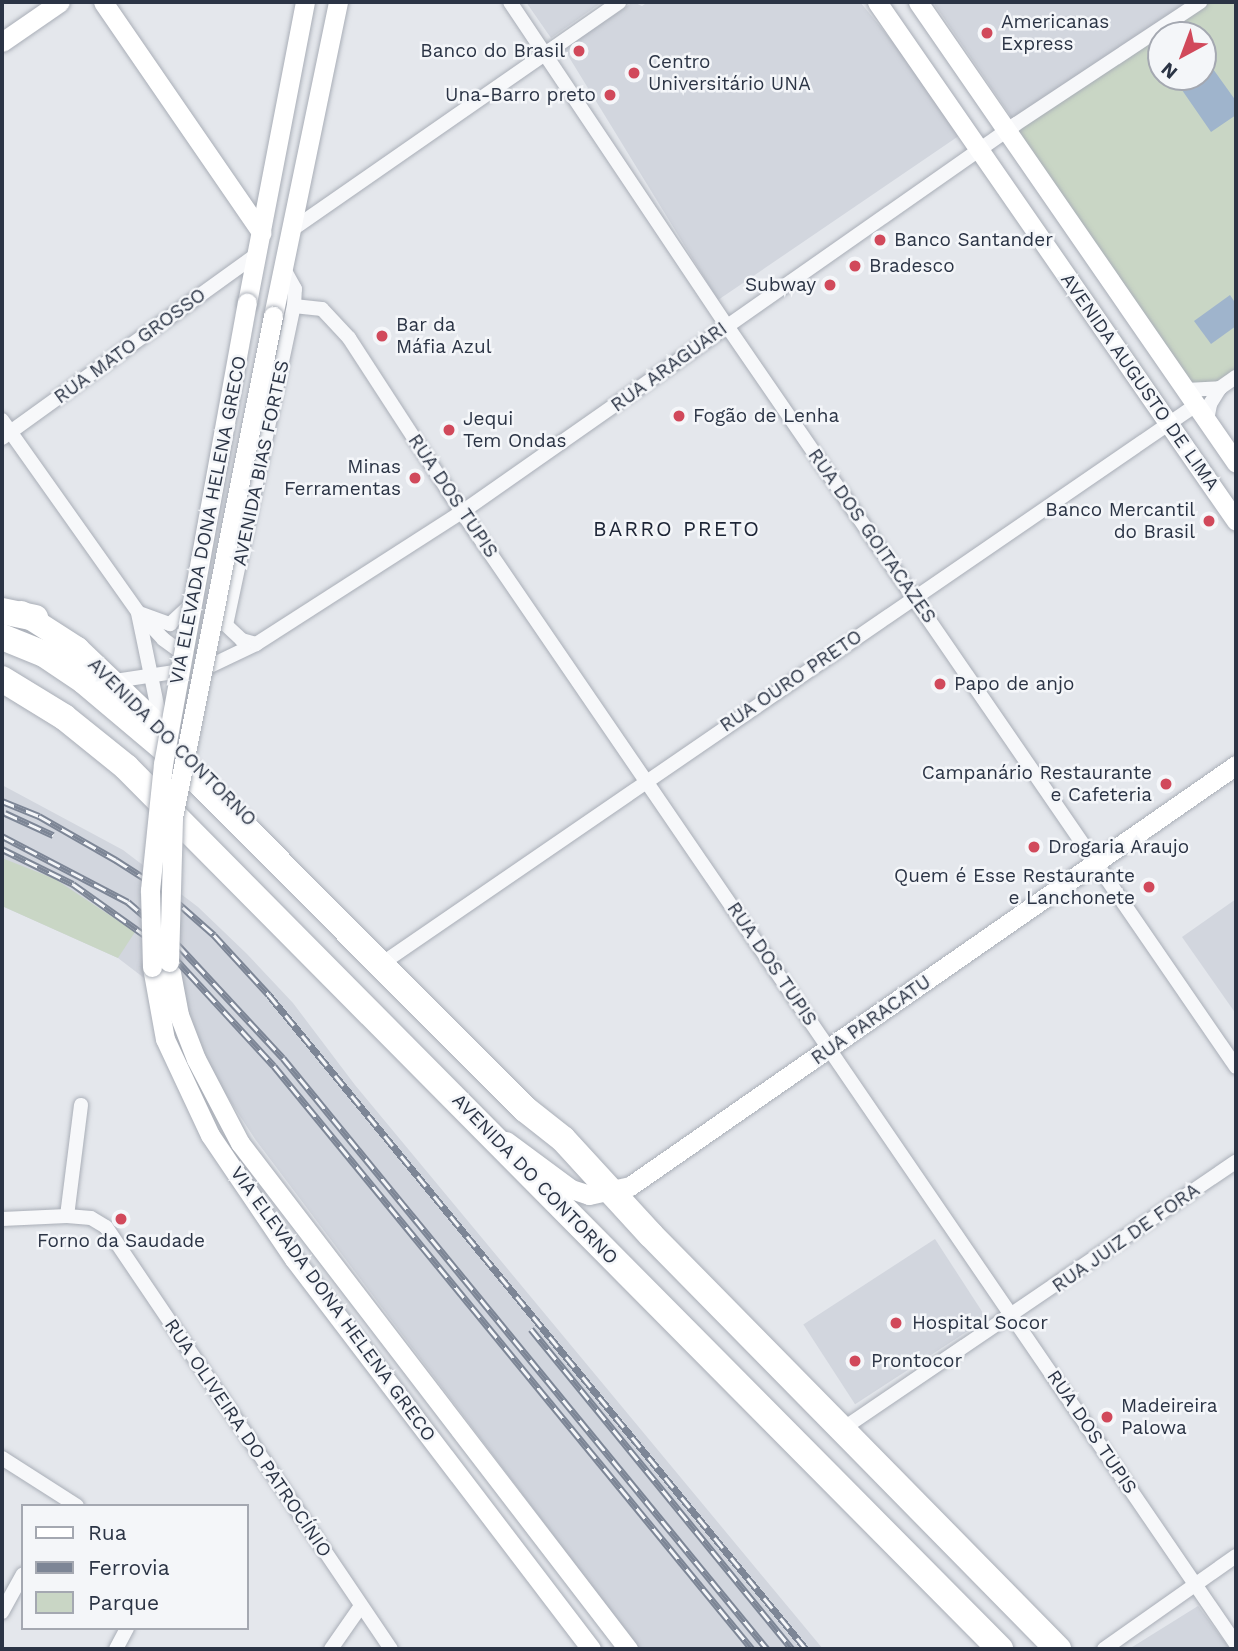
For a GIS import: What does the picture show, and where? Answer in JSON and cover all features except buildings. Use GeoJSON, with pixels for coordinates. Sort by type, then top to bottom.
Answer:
{"type":"FeatureCollection","features":[{"type":"Feature","properties":{"kind":"highway"},"geometry":{"type":"LineString","coordinates":[[2,611],[35,618]]}},
{"type":"Feature","properties":{"kind":"highway","name":"AVENIDA DO CONTORNO"},"geometry":{"type":"LineString","coordinates":[[2,636],[44,654],[84,681],[173,756],[525,1109],[563,1139],[841,1430],[1058,1649]]}},
{"type":"Feature","properties":{"kind":"highway","name":"AVENIDA DO CONTORNO"},"geometry":{"type":"LineString","coordinates":[[2,679],[64,717],[126,766],[999,1649]]}},
{"type":"Feature","properties":{"kind":"main road"},"geometry":{"type":"LineString","coordinates":[[2,42],[60,2]]}},
{"type":"Feature","properties":{"kind":"main road"},"geometry":{"type":"LineString","coordinates":[[103,2],[262,233]]}},
{"type":"Feature","properties":{"kind":"main road"},"geometry":{"type":"LineString","coordinates":[[256,260],[305,2]]}},
{"type":"Feature","properties":{"kind":"main road","name":"AVENIDA BIAS FORTES"},"geometry":{"type":"LineString","coordinates":[[273,316],[338,2]]}},
{"type":"Feature","properties":{"kind":"main road","name":"AVENIDA AUGUSTO DE LIMA"},"geometry":{"type":"LineString","coordinates":[[877,2],[1236,521]]}},
{"type":"Feature","properties":{"kind":"main road","name":"AVENIDA AUGUSTO DE LIMA"},"geometry":{"type":"LineString","coordinates":[[918,2],[1236,463]]}},
{"type":"Feature","properties":{"kind":"main road","name":"VIA ELEVADA DONA HELENA GRECO"},"geometry":{"type":"LineString","coordinates":[[256,260],[163,764],[150,890],[160,964],[165,1039],[210,1135],[294,1259],[591,1649]]}},
{"type":"Feature","properties":{"kind":"main road","name":"VIA ELEVADA DONA HELENA GRECO"},"geometry":{"type":"LineString","coordinates":[[273,316],[173,817],[160,964],[195,1059],[240,1143],[628,1649]]}},
{"type":"Feature","properties":{"kind":"main road","name":"AVENIDA DO CONTORNO"},"geometry":{"type":"LineString","coordinates":[[2,603],[35,618],[115,681],[160,724],[563,1139]]}},
{"type":"Feature","properties":{"kind":"main road","name":"AVENIDA DO CONTORNO"},"geometry":{"type":"LineString","coordinates":[[2,694],[64,717]]}},
{"type":"Feature","properties":{"kind":"main road","name":"RUA PARACATU"},"geometry":{"type":"LineString","coordinates":[[495,1139],[514,1142],[571,1189],[589,1195],[612,1192],[650,1175],[1095,861],[1236,765]]}},
{"type":"Feature","properties":{"kind":"street","name":"RUA DOS GOITACAZES"},"geometry":{"type":"LineString","coordinates":[[510,2],[727,326],[1236,1067]]}},
{"type":"Feature","properties":{"kind":"street"},"geometry":{"type":"LineString","coordinates":[[290,231],[620,2]]}},
{"type":"Feature","properties":{"kind":"street","name":"RUA ARAGUARI"},"geometry":{"type":"LineString","coordinates":[[115,681],[150,679],[208,667],[256,644],[462,512],[1007,131],[1200,2]]}},
{"type":"Feature","properties":{"kind":"street"},"geometry":{"type":"LineString","coordinates":[[138,612],[170,624],[186,609],[242,282],[256,260]]}},
{"type":"Feature","properties":{"kind":"street","name":"RUA MATO GROSSO"},"geometry":{"type":"LineString","coordinates":[[6,435],[256,260]]}},
{"type":"Feature","properties":{"kind":"street","name":"AVENIDA BIAS FORTES"},"geometry":{"type":"LineString","coordinates":[[226,625],[295,306],[295,289],[284,267]]}},
{"type":"Feature","properties":{"kind":"street","name":"RUA DOS TUPIS"},"geometry":{"type":"LineString","coordinates":[[295,306],[322,309],[341,329],[462,512],[1236,1644]]}},
{"type":"Feature","properties":{"kind":"street"},"geometry":{"type":"LineString","coordinates":[[1196,405],[1236,377]]}},
{"type":"Feature","properties":{"kind":"street"},"geometry":{"type":"LineString","coordinates":[[1196,405],[1209,404],[1220,388]]}},
{"type":"Feature","properties":{"kind":"street","name":"RUA OURO PRETO"},"geometry":{"type":"LineString","coordinates":[[387,960],[645,779],[1196,405]]}},
{"type":"Feature","properties":{"kind":"street"},"geometry":{"type":"LineString","coordinates":[[2,420],[6,435],[138,612],[174,649],[208,667]]}},
{"type":"Feature","properties":{"kind":"street"},"geometry":{"type":"LineString","coordinates":[[186,609],[200,626],[226,625],[242,640],[256,644]]}},
{"type":"Feature","properties":{"kind":"street"},"geometry":{"type":"LineString","coordinates":[[138,612],[160,724]]}},
{"type":"Feature","properties":{"kind":"street"},"geometry":{"type":"LineString","coordinates":[[2,1219],[66,1216],[81,1105]]}},
{"type":"Feature","properties":{"kind":"street","name":"RUA JUIZ DE FORA"},"geometry":{"type":"LineString","coordinates":[[841,1430],[1013,1316],[1236,1162]]}},
{"type":"Feature","properties":{"kind":"street","name":"RUA OLIVEIRA DO PATROCÍNIO"},"geometry":{"type":"LineString","coordinates":[[66,1216],[91,1218],[106,1227],[391,1649]]}},
{"type":"Feature","properties":{"kind":"street"},"geometry":{"type":"LineString","coordinates":[[2,1458],[67,1503]]}},
{"type":"Feature","properties":{"kind":"street"},"geometry":{"type":"LineString","coordinates":[[1104,1649],[1236,1556]]}},
{"type":"Feature","properties":{"kind":"street"},"geometry":{"type":"LineString","coordinates":[[2,1612],[21,1578]]}},
{"type":"Feature","properties":{"kind":"street"},"geometry":{"type":"LineString","coordinates":[[331,1649],[361,1606]]}},
{"type":"Feature","properties":{"kind":"street"},"geometry":{"type":"LineString","coordinates":[[116,1649],[126,1630]]}},
{"type":"Feature","properties":{"kind":"shaded area"},"geometry":{"type":"Polygon","coordinates":[[[526,2],[602,2],[551,38],[526,2]]]}},
{"type":"Feature","properties":{"kind":"shaded area"},"geometry":{"type":"Polygon","coordinates":[[[633,2],[642,6],[648,2],[860,2],[966,131],[718,300],[564,49],[633,2]]]}},
{"type":"Feature","properties":{"kind":"shaded area"},"geometry":{"type":"Polygon","coordinates":[[[933,2],[1200,2],[1171,21],[1147,21],[1147,37],[1016,124],[933,2]]]}},
{"type":"Feature","properties":{"kind":"shaded area"},"geometry":{"type":"Polygon","coordinates":[[[2,785],[123,850],[198,907],[247,954],[293,1003],[355,1085],[823,1649],[639,1649],[255,1139],[202,1058],[187,1011],[118,958],[2,906],[2,785]]]}},
{"type":"Feature","properties":{"kind":"shaded area"},"geometry":{"type":"Polygon","coordinates":[[[1236,899],[1236,1014],[1182,937],[1236,899]]]}},
{"type":"Feature","properties":{"kind":"shaded area","name":"Hospital Socor"},"geometry":{"type":"Polygon","coordinates":[[[935,1239],[987,1319],[855,1404],[803,1325],[935,1239]]]}},
{"type":"Feature","properties":{"kind":"shaded area"},"geometry":{"type":"Polygon","coordinates":[[[1198,1606],[1230,1649],[1129,1649],[1198,1606]]]}},
{"type":"Feature","properties":{"kind":"green space"},"geometry":{"type":"Polygon","coordinates":[[[1200,2],[1236,2],[1236,378],[1196,405],[1007,131],[1147,37],[1147,91],[1217,91],[1217,21],[1172,21],[1200,2]]]}},
{"type":"Feature","properties":{"kind":"green space"},"geometry":{"type":"Polygon","coordinates":[[[2,858],[55,879],[135,932],[118,958],[2,906],[2,858]]]}},
{"type":"Feature","properties":{"kind":"water"},"geometry":{"type":"Polygon","coordinates":[[[1217,75],[1236,101],[1236,115],[1211,132],[1183,91],[1217,91],[1217,75]]]}},
{"type":"Feature","properties":{"kind":"water"},"geometry":{"type":"Polygon","coordinates":[[[1230,295],[1236,304],[1236,326],[1211,344],[1194,321],[1230,295]]]}},
{"type":"Feature","properties":{"kind":"railway"},"geometry":{"type":"LineString","coordinates":[[2,801],[39,816],[116,860],[163,890],[214,935],[269,995],[806,1649]]}},
{"type":"Feature","properties":{"kind":"railway"},"geometry":{"type":"LineString","coordinates":[[5,813],[53,835]]}},
{"type":"Feature","properties":{"kind":"railway"},"geometry":{"type":"LineString","coordinates":[[2,836],[128,902],[178,945],[283,1058],[767,1649]]}},
{"type":"Feature","properties":{"kind":"railway"},"geometry":{"type":"LineString","coordinates":[[2,849],[73,884],[171,954],[274,1066],[752,1649]]}},
{"type":"Feature","properties":{"kind":"railway"},"geometry":{"type":"LineString","coordinates":[[531,1329],[792,1649]]}},
{"type":"Feature","properties":{"kind":"place","name":"Americanas Express"},"geometry":{"type":"Point","coordinates":[987,33]}},
{"type":"Feature","properties":{"kind":"place","name":"Banco do Brasil"},"geometry":{"type":"Point","coordinates":[579,51]}},
{"type":"Feature","properties":{"kind":"place","name":"Centro Universitário UNA"},"geometry":{"type":"Point","coordinates":[634,73]}},
{"type":"Feature","properties":{"kind":"place","name":"Una-Barro preto"},"geometry":{"type":"Point","coordinates":[610,95]}},
{"type":"Feature","properties":{"kind":"place","name":"Banco Santander"},"geometry":{"type":"Point","coordinates":[880,240]}},
{"type":"Feature","properties":{"kind":"place","name":"Bradesco"},"geometry":{"type":"Point","coordinates":[855,266]}},
{"type":"Feature","properties":{"kind":"place","name":"Subway"},"geometry":{"type":"Point","coordinates":[830,285]}},
{"type":"Feature","properties":{"kind":"place","name":"Bar da Máfia Azul"},"geometry":{"type":"Point","coordinates":[382,336]}},
{"type":"Feature","properties":{"kind":"place","name":"Fogão de Lenha"},"geometry":{"type":"Point","coordinates":[679,416]}},
{"type":"Feature","properties":{"kind":"place","name":"Jequi Tem Ondas"},"geometry":{"type":"Point","coordinates":[449,430]}},
{"type":"Feature","properties":{"kind":"place","name":"Minas Ferramentas"},"geometry":{"type":"Point","coordinates":[415,478]}},
{"type":"Feature","properties":{"kind":"place","name":"Banco Mercantil do Brasil"},"geometry":{"type":"Point","coordinates":[1209,521]}},
{"type":"Feature","properties":{"kind":"place","name":"Papo de anjo"},"geometry":{"type":"Point","coordinates":[940,684]}},
{"type":"Feature","properties":{"kind":"place","name":"Campanário Restaurante e Cafeteria"},"geometry":{"type":"Point","coordinates":[1166,784]}},
{"type":"Feature","properties":{"kind":"place","name":"Drogaria Araujo"},"geometry":{"type":"Point","coordinates":[1034,847]}},
{"type":"Feature","properties":{"kind":"place","name":"Quem é Esse Restaurante e Lanchonete"},"geometry":{"type":"Point","coordinates":[1149,887]}},
{"type":"Feature","properties":{"kind":"place","name":"Forno da Saudade"},"geometry":{"type":"Point","coordinates":[121,1219]}},
{"type":"Feature","properties":{"kind":"place","name":"Hospital Socor"},"geometry":{"type":"Point","coordinates":[896,1323]}},
{"type":"Feature","properties":{"kind":"place","name":"Prontocor"},"geometry":{"type":"Point","coordinates":[855,1361]}},
{"type":"Feature","properties":{"kind":"place","name":"Madeireira Palowa"},"geometry":{"type":"Point","coordinates":[1107,1417]}},
{"type":"Feature","properties":{"kind":"district","name":"BARRO PRETO"},"geometry":{"type":"Point","coordinates":[677,529]}}]}
